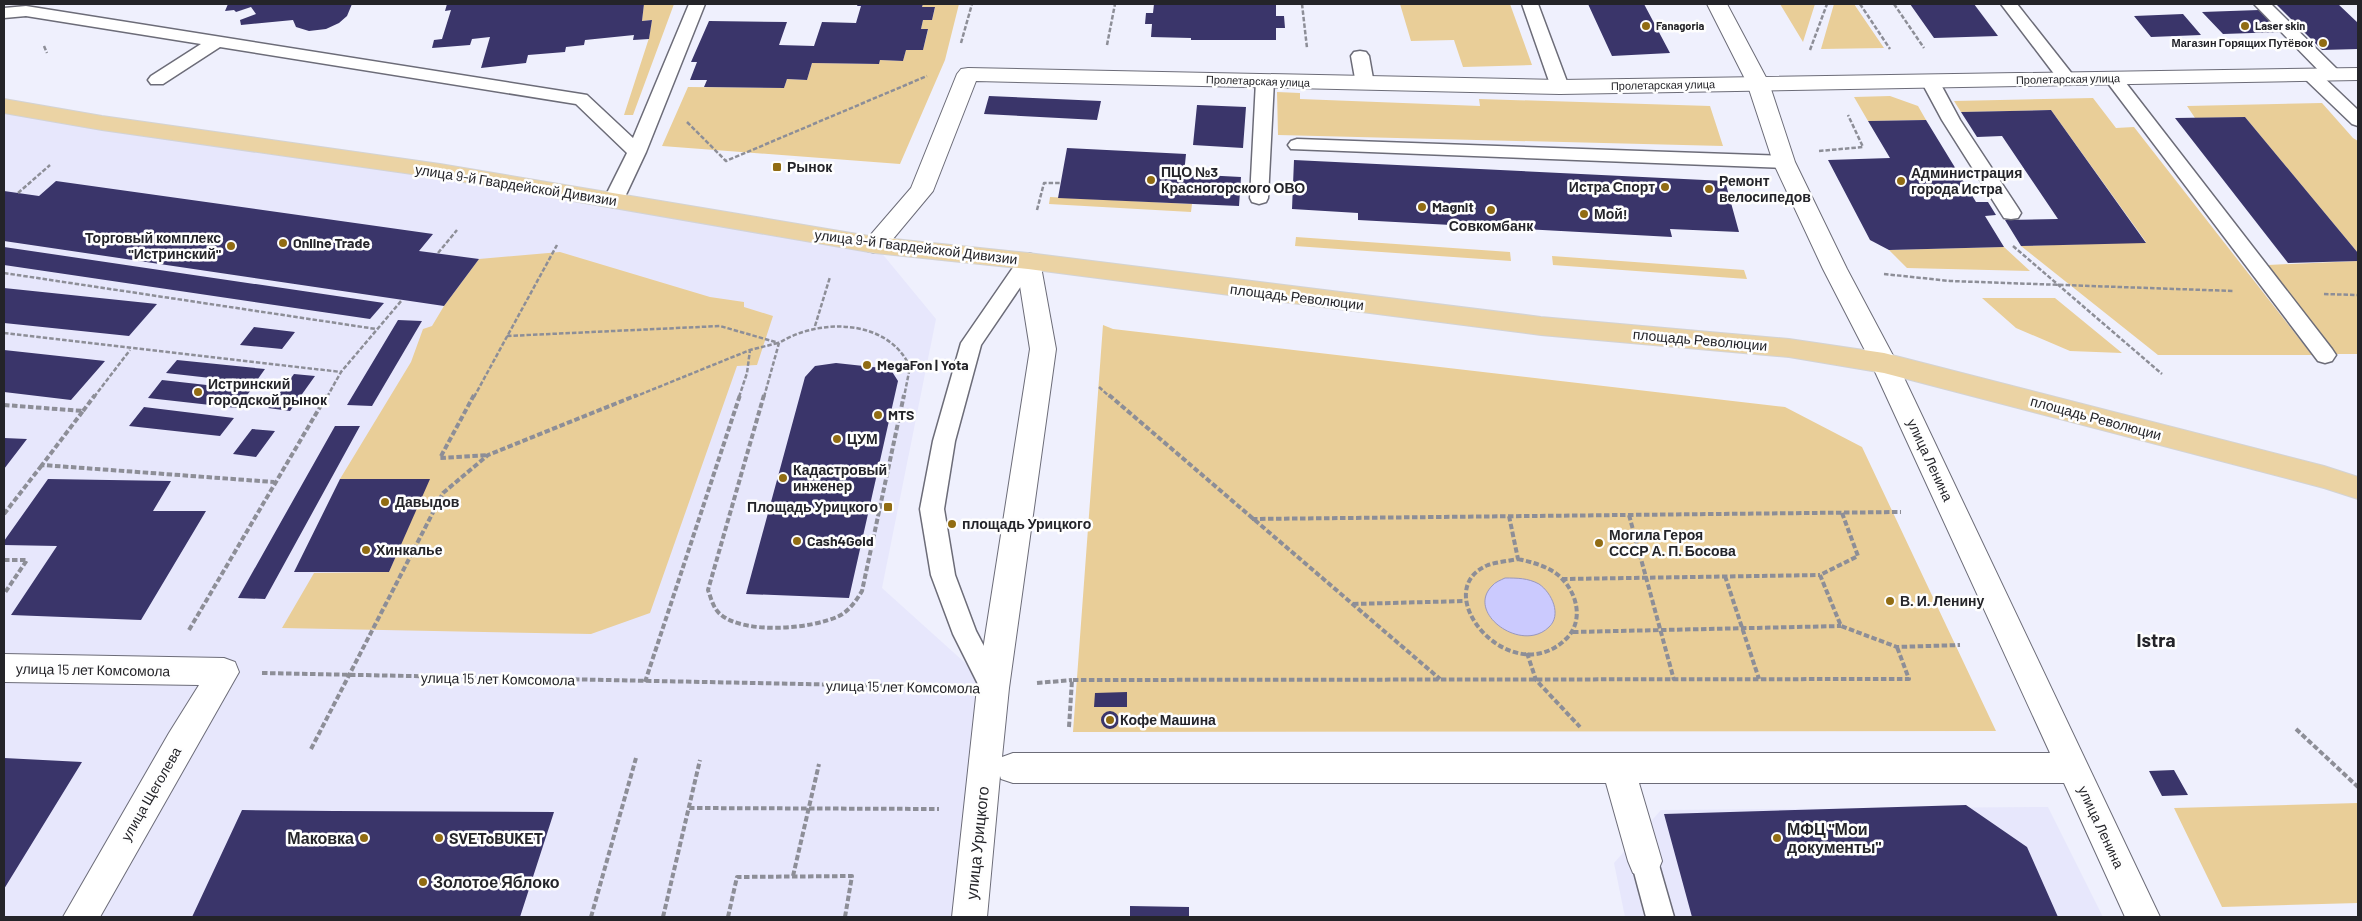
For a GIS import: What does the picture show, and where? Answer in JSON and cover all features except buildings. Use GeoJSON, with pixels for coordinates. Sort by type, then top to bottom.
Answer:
{"type":"FeatureCollection","features":[{"type":"Feature","properties":{"kind":"main road","name":"улица 9-й Гвардейской Дивизии"},"geometry":{"type":"LineString","coordinates":[[4,106],[102,123],[440,171],[874,245],[1028,261]]}},
{"type":"Feature","properties":{"kind":"main road","name":"площадь Революции"},"geometry":{"type":"LineString","coordinates":[[1028,261],[1278,295],[1541,326],[1789,348],[1884,363],[2324,477],[2358,488]]}},
{"type":"Feature","properties":{"kind":"street","name":"улица Ленина"},"geometry":{"type":"LineString","coordinates":[[1717,4],[1758,83],[1784,162],[1835,269],[1884,363],[2143,917]]}},
{"type":"Feature","properties":{"kind":"street","name":"Пролетарская улица"},"geometry":{"type":"LineString","coordinates":[[874,245],[921,191],[968,74],[1560,87],[2358,74]]}},
{"type":"Feature","properties":{"kind":"street"},"geometry":{"type":"LineString","coordinates":[[1028,261],[1043,349],[993,688],[999,768],[2074,768]]}},
{"type":"Feature","properties":{"kind":"street","name":"улица 15 лет Комсомола"},"geometry":{"type":"LineString","coordinates":[[4,668],[224,672]]}},
{"type":"Feature","properties":{"kind":"street","name":"улица Щеголева"},"geometry":{"type":"LineString","coordinates":[[81,917],[180,743],[224,672]]}},
{"type":"Feature","properties":{"kind":"street","name":"улица Урицкого"},"geometry":{"type":"LineString","coordinates":[[969,917],[999,768]]}},
{"type":"Feature","properties":{"kind":"street"},"geometry":{"type":"LineString","coordinates":[[1618,768],[1645,861]]}},
{"type":"Feature","properties":{"kind":"lane"},"geometry":{"type":"LineString","coordinates":[[613,201],[637,152],[697,4]]}},
{"type":"Feature","properties":{"kind":"lane"},"geometry":{"type":"LineString","coordinates":[[1530,4],[1560,87]]}},
{"type":"Feature","properties":{"kind":"lane"},"geometry":{"type":"LineString","coordinates":[[2009,4],[2067,79]]}},
{"type":"Feature","properties":{"kind":"lane"},"geometry":{"type":"LineString","coordinates":[[2262,4],[2333,75]]}},
{"type":"Feature","properties":{"kind":"lane"},"geometry":{"type":"LineString","coordinates":[[4,13],[26,11],[581,99],[637,152]]}},
{"type":"Feature","properties":{"kind":"lane"},"geometry":{"type":"LineString","coordinates":[[157,80],[217,41]]}},
{"type":"Feature","properties":{"kind":"lane"},"geometry":{"type":"LineString","coordinates":[[1360,56],[1364,84]]}},
{"type":"Feature","properties":{"kind":"lane"},"geometry":{"type":"LineString","coordinates":[[2312,76],[2358,120]]}},
{"type":"Feature","properties":{"kind":"lane"},"geometry":{"type":"LineString","coordinates":[[2113,78],[2326,355]]}},
{"type":"Feature","properties":{"kind":"lane"},"geometry":{"type":"LineString","coordinates":[[1258,198],[1265,81]]}},
{"type":"Feature","properties":{"kind":"lane"},"geometry":{"type":"LineString","coordinates":[[1930,81],[1951,120],[2012,213]]}},
{"type":"Feature","properties":{"kind":"lane"},"geometry":{"type":"LineString","coordinates":[[1297,145],[1784,162]]}},
{"type":"Feature","properties":{"kind":"lane"},"geometry":{"type":"LineString","coordinates":[[993,688],[965,634],[943,575],[932,509],[944,441],[971,343],[1028,261]]}},
{"type":"Feature","properties":{"kind":"lane"},"geometry":{"type":"LineString","coordinates":[[1645,861],[1660,917]]}},
{"type":"Feature","properties":{"kind":"path"},"geometry":{"type":"LineString","coordinates":[[960,48],[972,4]]}},
{"type":"Feature","properties":{"kind":"path"},"geometry":{"type":"LineString","coordinates":[[1101,78],[1115,4]]}},
{"type":"Feature","properties":{"kind":"path"},"geometry":{"type":"LineString","coordinates":[[1302,4],[1308,56]]}},
{"type":"Feature","properties":{"kind":"path"},"geometry":{"type":"LineString","coordinates":[[1809,53],[1827,4]]}},
{"type":"Feature","properties":{"kind":"path"},"geometry":{"type":"LineString","coordinates":[[1860,4],[1892,52]]}},
{"type":"Feature","properties":{"kind":"path"},"geometry":{"type":"LineString","coordinates":[[1894,4],[1926,51]]}},
{"type":"Feature","properties":{"kind":"path"},"geometry":{"type":"LineString","coordinates":[[660,94],[726,161],[923,76]]}},
{"type":"Feature","properties":{"kind":"path"},"geometry":{"type":"LineString","coordinates":[[1819,151],[1863,147],[1833,83]]}},
{"type":"Feature","properties":{"kind":"path"},"geometry":{"type":"LineString","coordinates":[[18,193],[50,165]]}},
{"type":"Feature","properties":{"kind":"path"},"geometry":{"type":"LineString","coordinates":[[1037,210],[1044,183],[1060,183]]}},
{"type":"Feature","properties":{"kind":"path"},"geometry":{"type":"LineString","coordinates":[[2012,213],[1996,220],[2013,246],[2056,285],[2162,374]]}},
{"type":"Feature","properties":{"kind":"path"},"geometry":{"type":"LineString","coordinates":[[438,254],[457,230]]}},
{"type":"Feature","properties":{"kind":"path"},"geometry":{"type":"LineString","coordinates":[[557,245],[440,458],[488,454],[750,350],[779,343],[792,334],[815,326],[842,325],[867,331],[894,345],[907,358],[910,367],[862,591],[853,605],[839,616],[820,623],[793,627],[742,624],[723,616],[712,603],[708,590],[779,343]]}},
{"type":"Feature","properties":{"kind":"path"},"geometry":{"type":"LineString","coordinates":[[4,274],[377,329]]}},
{"type":"Feature","properties":{"kind":"path"},"geometry":{"type":"LineString","coordinates":[[1884,274],[1950,281],[2358,295]]}},
{"type":"Feature","properties":{"kind":"path"},"geometry":{"type":"LineString","coordinates":[[815,326],[830,277]]}},
{"type":"Feature","properties":{"kind":"path"},"geometry":{"type":"LineString","coordinates":[[164,671],[274,482],[342,372],[402,300]]}},
{"type":"Feature","properties":{"kind":"path"},"geometry":{"type":"LineString","coordinates":[[507,336],[720,326],[779,343]]}},
{"type":"Feature","properties":{"kind":"path"},"geometry":{"type":"LineString","coordinates":[[4,333],[342,372]]}},
{"type":"Feature","properties":{"kind":"path"},"geometry":{"type":"LineString","coordinates":[[4,514],[130,349]]}},
{"type":"Feature","properties":{"kind":"path"},"geometry":{"type":"LineString","coordinates":[[645,682],[747,373],[750,350]]}},
{"type":"Feature","properties":{"kind":"path"},"geometry":{"type":"LineString","coordinates":[[1098,387],[1440,679]]}},
{"type":"Feature","properties":{"kind":"path"},"geometry":{"type":"LineString","coordinates":[[4,405],[84,411]]}},
{"type":"Feature","properties":{"kind":"path"},"geometry":{"type":"LineString","coordinates":[[311,749],[443,493],[488,454]]}},
{"type":"Feature","properties":{"kind":"path"},"geometry":{"type":"LineString","coordinates":[[42,465],[274,482]]}},
{"type":"Feature","properties":{"kind":"path"},"geometry":{"type":"LineString","coordinates":[[1252,518],[1902,512]]}},
{"type":"Feature","properties":{"kind":"path"},"geometry":{"type":"LineString","coordinates":[[1562,579],[1820,575],[1858,556],[1842,513]]}},
{"type":"Feature","properties":{"kind":"path"},"geometry":{"type":"LineString","coordinates":[[1629,515],[1674,680]]}},
{"type":"Feature","properties":{"kind":"path"},"geometry":{"type":"LineString","coordinates":[[1509,516],[1518,559]]}},
{"type":"Feature","properties":{"kind":"path"},"geometry":{"type":"LineString","coordinates":[[1518,559],[1534,562],[1549,569],[1562,579],[1576,605],[1577,618],[1573,632],[1562,644],[1547,652],[1528,654],[1509,650],[1492,642],[1478,631],[1469,616],[1465,601],[1466,586],[1474,574],[1486,565],[1501,560],[1518,559]]}},
{"type":"Feature","properties":{"kind":"path"},"geometry":{"type":"LineString","coordinates":[[4,560],[27,560],[4,594]]}},
{"type":"Feature","properties":{"kind":"path"},"geometry":{"type":"LineString","coordinates":[[1820,575],[1841,626]]}},
{"type":"Feature","properties":{"kind":"path"},"geometry":{"type":"LineString","coordinates":[[1726,576],[1759,679]]}},
{"type":"Feature","properties":{"kind":"path"},"geometry":{"type":"LineString","coordinates":[[1353,604],[1465,601]]}},
{"type":"Feature","properties":{"kind":"path"},"geometry":{"type":"LineString","coordinates":[[1573,632],[1841,626],[1897,647],[1960,645]]}},
{"type":"Feature","properties":{"kind":"path"},"geometry":{"type":"LineString","coordinates":[[1067,768],[1072,680],[1909,679],[1897,647]]}},
{"type":"Feature","properties":{"kind":"path"},"geometry":{"type":"LineString","coordinates":[[1528,654],[1536,680],[1618,768]]}},
{"type":"Feature","properties":{"kind":"path","name":"улица 15 лет Комсомола"},"geometry":{"type":"LineString","coordinates":[[224,672],[993,688]]}},
{"type":"Feature","properties":{"kind":"path"},"geometry":{"type":"LineString","coordinates":[[2296,729],[2358,787]]}},
{"type":"Feature","properties":{"kind":"path"},"geometry":{"type":"LineString","coordinates":[[591,917],[636,758]]}},
{"type":"Feature","properties":{"kind":"path"},"geometry":{"type":"LineString","coordinates":[[663,917],[700,760]]}},
{"type":"Feature","properties":{"kind":"path"},"geometry":{"type":"LineString","coordinates":[[793,876],[819,764]]}},
{"type":"Feature","properties":{"kind":"path"},"geometry":{"type":"LineString","coordinates":[[689,808],[946,809]]}},
{"type":"Feature","properties":{"kind":"path"},"geometry":{"type":"LineString","coordinates":[[728,917],[736,877],[852,876],[846,917]]}},
{"type":"Feature","properties":{"kind":"shaded area"},"geometry":{"type":"Polygon","coordinates":[[[644,4],[674,4],[633,115],[624,115],[649,38],[652,20],[642,21],[644,4]]]}},
{"type":"Feature","properties":{"kind":"shaded area"},"geometry":{"type":"Polygon","coordinates":[[[923,4],[959,4],[945,60],[900,164],[662,146],[688,87],[784,88],[787,79],[807,80],[812,63],[879,64],[880,60],[903,61],[906,50],[923,50],[928,30],[921,29],[923,20],[932,20],[935,8],[922,7],[923,4]]]}},
{"type":"Feature","properties":{"kind":"shaded area"},"geometry":{"type":"Polygon","coordinates":[[[1400,4],[1510,4],[1532,65],[1463,67],[1454,40],[1411,41],[1400,4]]]}},
{"type":"Feature","properties":{"kind":"shaded area"},"geometry":{"type":"Polygon","coordinates":[[[1780,4],[1815,4],[1803,42],[1780,4]]]}},
{"type":"Feature","properties":{"kind":"shaded area"},"geometry":{"type":"Polygon","coordinates":[[[1834,4],[1854,4],[1884,48],[1821,49],[1834,4]]]}},
{"type":"Feature","properties":{"kind":"shaded area"},"geometry":{"type":"Polygon","coordinates":[[[1277,92],[1300,93],[1300,99],[1480,106],[1479,99],[1710,106],[1723,146],[1278,135],[1277,92]]]}},
{"type":"Feature","properties":{"kind":"shaded area"},"geometry":{"type":"Polygon","coordinates":[[[1890,96],[1918,106],[1926,120],[1868,121],[1854,97],[1890,96]]]}},
{"type":"Feature","properties":{"kind":"shaded area"},"geometry":{"type":"Polygon","coordinates":[[[2093,98],[2116,128],[2134,127],[2312,355],[2158,355],[2021,246],[2146,242],[2051,110],[1961,112],[1954,101],[2093,98]]]}},
{"type":"Feature","properties":{"kind":"shaded area"},"geometry":{"type":"Polygon","coordinates":[[[2322,103],[2353,138],[2358,141],[2358,253],[2245,117],[2195,118],[2187,106],[2322,103]]]}},
{"type":"Feature","properties":{"kind":"shaded area"},"geometry":{"type":"Polygon","coordinates":[[[4,106],[875,245],[936,319],[882,588],[993,688],[969,917],[4,917],[4,106]]]}},
{"type":"Feature","properties":{"kind":"shaded area"},"geometry":{"type":"Polygon","coordinates":[[[1050,197],[1192,204],[1191,212],[1049,204],[1050,197]]]}},
{"type":"Feature","properties":{"kind":"shaded area"},"geometry":{"type":"Polygon","coordinates":[[[1296,237],[1510,252],[1511,261],[1295,246],[1296,237]]]}},
{"type":"Feature","properties":{"kind":"shaded area"},"geometry":{"type":"Polygon","coordinates":[[[2004,247],[2030,271],[1907,268],[1889,250],[2004,247]]]}},
{"type":"Feature","properties":{"kind":"shaded area"},"geometry":{"type":"Polygon","coordinates":[[[560,252],[710,297],[744,302],[744,307],[773,316],[757,365],[737,366],[650,613],[591,634],[282,628],[314,573],[389,572],[429,479],[340,479],[411,362],[423,329],[432,326],[444,306],[479,259],[560,252]]]}},
{"type":"Feature","properties":{"kind":"shaded area"},"geometry":{"type":"Polygon","coordinates":[[[1552,256],[1744,270],[1747,279],[1553,265],[1552,256]]]}},
{"type":"Feature","properties":{"kind":"shaded area"},"geometry":{"type":"Polygon","coordinates":[[[2358,261],[2358,354],[2335,354],[2268,265],[2358,261]]]}},
{"type":"Feature","properties":{"kind":"shaded area"},"geometry":{"type":"Polygon","coordinates":[[[1982,298],[2055,298],[2122,353],[2070,351],[2016,328],[1982,298]]]}},
{"type":"Feature","properties":{"kind":"shaded area"},"geometry":{"type":"Polygon","coordinates":[[[1103,325],[1113,329],[1785,407],[1862,447],[1996,731],[1073,732],[1103,325]]]}},
{"type":"Feature","properties":{"kind":"shaded area"},"geometry":{"type":"Polygon","coordinates":[[[2358,803],[2358,903],[2222,907],[2174,808],[2358,803]]]}},
{"type":"Feature","properties":{"kind":"shaded area"},"geometry":{"type":"Polygon","coordinates":[[[2048,807],[2103,917],[1625,917],[1614,863],[1661,810],[2048,807]]]}},
{"type":"Feature","properties":{"kind":"water"},"geometry":{"type":"Polygon","coordinates":[[[1505,578],[1531,581],[1544,588],[1554,604],[1555,610],[1553,622],[1549,627],[1538,634],[1525,636],[1512,633],[1500,627],[1491,618],[1486,608],[1486,597],[1493,585],[1505,578]]]}},
{"type":"Feature","properties":{"kind":"place","name":"Fanagoria"},"geometry":{"type":"Point","coordinates":[1646,26]}},
{"type":"Feature","properties":{"kind":"place","name":"Laser skin"},"geometry":{"type":"Point","coordinates":[2245,26]}},
{"type":"Feature","properties":{"kind":"place","name":"Магазин Горящих Путёвок"},"geometry":{"type":"Point","coordinates":[2323,43]}},
{"type":"Feature","properties":{"kind":"place","name":"Рынок"},"geometry":{"type":"Point","coordinates":[777,167]}},
{"type":"Feature","properties":{"kind":"place","name":"ПЦО №3 Красногорского ОВО"},"geometry":{"type":"Point","coordinates":[1151,180]}},
{"type":"Feature","properties":{"kind":"place","name":"Администрация города Истра"},"geometry":{"type":"Point","coordinates":[1901,181]}},
{"type":"Feature","properties":{"kind":"place","name":"Истра Спорт"},"geometry":{"type":"Point","coordinates":[1665,187]}},
{"type":"Feature","properties":{"kind":"place","name":"Ремонт велосипедов"},"geometry":{"type":"Point","coordinates":[1709,189]}},
{"type":"Feature","properties":{"kind":"place","name":"Magnit"},"geometry":{"type":"Point","coordinates":[1422,207]}},
{"type":"Feature","properties":{"kind":"place","name":"Совкомбанк"},"geometry":{"type":"Point","coordinates":[1491,210]}},
{"type":"Feature","properties":{"kind":"place","name":"Мой!"},"geometry":{"type":"Point","coordinates":[1584,214]}},
{"type":"Feature","properties":{"kind":"place","name":"Online Trade"},"geometry":{"type":"Point","coordinates":[283,243]}},
{"type":"Feature","properties":{"kind":"place","name":"Торговый комплекс \"Истринский\""},"geometry":{"type":"Point","coordinates":[231,246]}},
{"type":"Feature","properties":{"kind":"place","name":"MegaFon | Yota"},"geometry":{"type":"Point","coordinates":[867,365]}},
{"type":"Feature","properties":{"kind":"place","name":"Истринский городской рынок"},"geometry":{"type":"Point","coordinates":[198,392]}},
{"type":"Feature","properties":{"kind":"place","name":"MTS"},"geometry":{"type":"Point","coordinates":[878,415]}},
{"type":"Feature","properties":{"kind":"place","name":"ЦУМ"},"geometry":{"type":"Point","coordinates":[837,439]}},
{"type":"Feature","properties":{"kind":"place","name":"Кадастровый инженер"},"geometry":{"type":"Point","coordinates":[783,478]}},
{"type":"Feature","properties":{"kind":"place","name":"Давыдов"},"geometry":{"type":"Point","coordinates":[385,502]}},
{"type":"Feature","properties":{"kind":"place","name":"Площадь Урицкого"},"geometry":{"type":"Point","coordinates":[888,507]}},
{"type":"Feature","properties":{"kind":"place","name":"площадь Урицкого"},"geometry":{"type":"Point","coordinates":[952,524]}},
{"type":"Feature","properties":{"kind":"place","name":"Cash4Gold"},"geometry":{"type":"Point","coordinates":[797,541]}},
{"type":"Feature","properties":{"kind":"place","name":"Могила Героя СССР А. П. Босова"},"geometry":{"type":"Point","coordinates":[1599,543]}},
{"type":"Feature","properties":{"kind":"place","name":"Хинкалье"},"geometry":{"type":"Point","coordinates":[366,550]}},
{"type":"Feature","properties":{"kind":"place","name":"В. И. Ленину"},"geometry":{"type":"Point","coordinates":[1890,601]}},
{"type":"Feature","properties":{"kind":"place","name":"Кофе Машина"},"geometry":{"type":"Point","coordinates":[1110,720]}},
{"type":"Feature","properties":{"kind":"place","name":"Маковка"},"geometry":{"type":"Point","coordinates":[364,838]}},
{"type":"Feature","properties":{"kind":"place","name":"SVEToBUKET"},"geometry":{"type":"Point","coordinates":[439,838]}},
{"type":"Feature","properties":{"kind":"place","name":"МФЦ \"Мои документы\""},"geometry":{"type":"Point","coordinates":[1777,838]}},
{"type":"Feature","properties":{"kind":"place","name":"Золотое Яблоко"},"geometry":{"type":"Point","coordinates":[423,882]}},
{"type":"Feature","properties":{"kind":"district","name":"Istra"},"geometry":{"type":"Point","coordinates":[2156,640]}}]}
